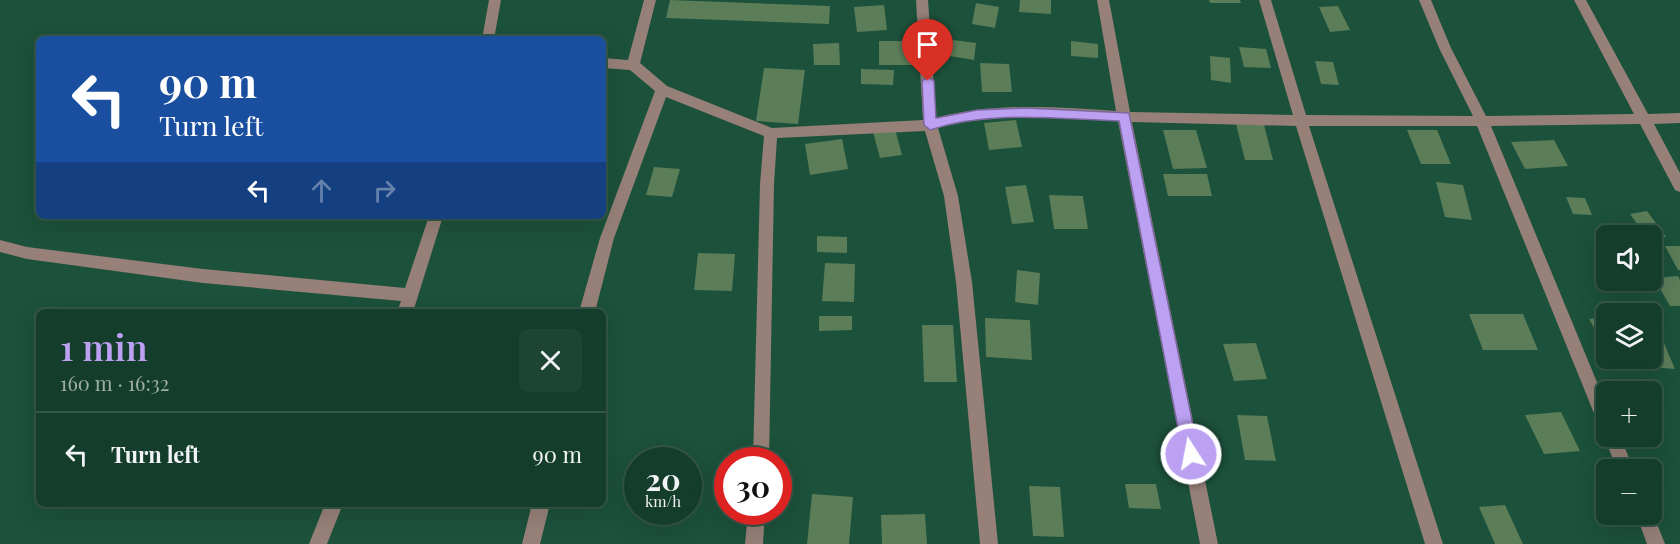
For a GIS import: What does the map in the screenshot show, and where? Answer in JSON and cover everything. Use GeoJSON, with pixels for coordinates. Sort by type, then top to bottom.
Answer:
{"type":"FeatureCollection","features":[{"type":"Feature","properties":{"kind":"street"},"geometry":{"type":"LineString","coordinates":[[489,36],[495,0]]}},
{"type":"Feature","properties":{"kind":"street"},"geometry":{"type":"LineString","coordinates":[[633,65],[650,0]]}},
{"type":"Feature","properties":{"kind":"street"},"geometry":{"type":"LineString","coordinates":[[922,0],[930,125],[951,196],[964,282],[989,544]]}},
{"type":"Feature","properties":{"kind":"street"},"geometry":{"type":"LineString","coordinates":[[1103,0],[1209,544]]}},
{"type":"Feature","properties":{"kind":"street"},"geometry":{"type":"LineString","coordinates":[[1265,0],[1300,121],[1434,544]]}},
{"type":"Feature","properties":{"kind":"street"},"geometry":{"type":"LineString","coordinates":[[1425,0],[1445,48],[1481,119],[1596,399]]}},
{"type":"Feature","properties":{"kind":"street"},"geometry":{"type":"LineString","coordinates":[[1580,0],[1680,186]]}},
{"type":"Feature","properties":{"kind":"street"},"geometry":{"type":"LineString","coordinates":[[606,63],[633,65],[662,90],[771,133],[930,125],[947,119],[977,115],[1026,113],[1387,123],[1481,119],[1680,118]]}},
{"type":"Feature","properties":{"kind":"street"},"geometry":{"type":"LineString","coordinates":[[587,309],[607,238],[662,90]]}},
{"type":"Feature","properties":{"kind":"street"},"geometry":{"type":"LineString","coordinates":[[761,447],[767,184],[771,133]]}},
{"type":"Feature","properties":{"kind":"street"},"geometry":{"type":"LineString","coordinates":[[406,309],[435,219]]}},
{"type":"Feature","properties":{"kind":"street"},"geometry":{"type":"LineString","coordinates":[[0,246],[27,253],[203,276],[411,296]]}},
{"type":"Feature","properties":{"kind":"street"},"geometry":{"type":"LineString","coordinates":[[318,544],[333,507]]}},
{"type":"Feature","properties":{"kind":"street"},"geometry":{"type":"LineString","coordinates":[[531,544],[540,507]]}},
{"type":"Feature","properties":{"kind":"street"},"geometry":{"type":"LineString","coordinates":[[754,544],[756,525]]}},
{"type":"Feature","properties":{"kind":"street"},"geometry":{"type":"LineString","coordinates":[[1648,525],[1656,544]]}},
{"type":"Feature","properties":{"kind":"building"},"geometry":{"type":"Polygon","coordinates":[[[670,0],[830,6],[829,24],[666,18],[670,0]]]}},
{"type":"Feature","properties":{"kind":"building"},"geometry":{"type":"Polygon","coordinates":[[[1020,0],[1051,0],[1051,14],[1019,12],[1020,0]]]}},
{"type":"Feature","properties":{"kind":"building"},"geometry":{"type":"Polygon","coordinates":[[[1209,0],[1240,0],[1241,3],[1210,3],[1209,0]]]}},
{"type":"Feature","properties":{"kind":"building"},"geometry":{"type":"Polygon","coordinates":[[[976,3],[999,7],[995,28],[972,24],[976,3]]]}},
{"type":"Feature","properties":{"kind":"building"},"geometry":{"type":"Polygon","coordinates":[[[884,5],[887,30],[857,32],[854,7],[884,5]]]}},
{"type":"Feature","properties":{"kind":"building"},"geometry":{"type":"Polygon","coordinates":[[[1338,6],[1350,30],[1330,32],[1319,7],[1338,6]]]}},
{"type":"Feature","properties":{"kind":"building"},"geometry":{"type":"Polygon","coordinates":[[[953,40],[976,43],[974,60],[950,56],[953,40]]]}},
{"type":"Feature","properties":{"kind":"building"},"geometry":{"type":"Polygon","coordinates":[[[879,41],[917,41],[918,65],[879,65],[879,41]]]}},
{"type":"Feature","properties":{"kind":"building"},"geometry":{"type":"Polygon","coordinates":[[[1071,41],[1098,44],[1098,58],[1071,56],[1071,41]]]}},
{"type":"Feature","properties":{"kind":"building"},"geometry":{"type":"Polygon","coordinates":[[[839,43],[840,65],[814,65],[813,44],[839,43]]]}},
{"type":"Feature","properties":{"kind":"building"},"geometry":{"type":"Polygon","coordinates":[[[1239,47],[1266,49],[1271,68],[1244,67],[1239,47]]]}},
{"type":"Feature","properties":{"kind":"building"},"geometry":{"type":"Polygon","coordinates":[[[1210,56],[1230,58],[1231,83],[1211,80],[1210,56]]]}},
{"type":"Feature","properties":{"kind":"building"},"geometry":{"type":"Polygon","coordinates":[[[1315,61],[1333,62],[1339,85],[1321,84],[1315,61]]]}},
{"type":"Feature","properties":{"kind":"building"},"geometry":{"type":"Polygon","coordinates":[[[980,63],[1009,64],[1012,92],[982,92],[980,63]]]}},
{"type":"Feature","properties":{"kind":"building"},"geometry":{"type":"Polygon","coordinates":[[[764,68],[805,70],[798,124],[756,121],[764,68]]]}},
{"type":"Feature","properties":{"kind":"building"},"geometry":{"type":"Polygon","coordinates":[[[861,69],[894,70],[893,85],[861,84],[861,69]]]}},
{"type":"Feature","properties":{"kind":"building"},"geometry":{"type":"Polygon","coordinates":[[[1016,120],[1022,147],[989,150],[984,123],[1016,120]]]}},
{"type":"Feature","properties":{"kind":"building"},"geometry":{"type":"Polygon","coordinates":[[[1236,124],[1264,125],[1273,160],[1245,160],[1236,124]]]}},
{"type":"Feature","properties":{"kind":"building"},"geometry":{"type":"Polygon","coordinates":[[[895,129],[902,155],[880,158],[873,132],[895,129]]]}},
{"type":"Feature","properties":{"kind":"building"},"geometry":{"type":"Polygon","coordinates":[[[1163,130],[1196,130],[1207,168],[1173,169],[1163,130]]]}},
{"type":"Feature","properties":{"kind":"building"},"geometry":{"type":"Polygon","coordinates":[[[1407,130],[1437,130],[1451,164],[1421,164],[1407,130]]]}},
{"type":"Feature","properties":{"kind":"building"},"geometry":{"type":"Polygon","coordinates":[[[842,139],[848,169],[810,175],[805,144],[842,139]]]}},
{"type":"Feature","properties":{"kind":"building"},"geometry":{"type":"Polygon","coordinates":[[[1554,140],[1568,166],[1525,169],[1511,142],[1554,140]]]}},
{"type":"Feature","properties":{"kind":"building"},"geometry":{"type":"Polygon","coordinates":[[[654,167],[680,169],[672,197],[646,195],[654,167]]]}},
{"type":"Feature","properties":{"kind":"building"},"geometry":{"type":"Polygon","coordinates":[[[1163,174],[1207,174],[1212,196],[1168,196],[1163,174]]]}},
{"type":"Feature","properties":{"kind":"building"},"geometry":{"type":"Polygon","coordinates":[[[1436,182],[1463,185],[1472,220],[1445,217],[1436,182]]]}},
{"type":"Feature","properties":{"kind":"building"},"geometry":{"type":"Polygon","coordinates":[[[1026,185],[1034,222],[1012,224],[1005,187],[1026,185]]]}},
{"type":"Feature","properties":{"kind":"building"},"geometry":{"type":"Polygon","coordinates":[[[1049,195],[1083,196],[1088,229],[1054,229],[1049,195]]]}},
{"type":"Feature","properties":{"kind":"building"},"geometry":{"type":"Polygon","coordinates":[[[1566,197],[1585,198],[1592,215],[1573,214],[1566,197]]]}},
{"type":"Feature","properties":{"kind":"building"},"geometry":{"type":"Polygon","coordinates":[[[1647,211],[1657,225],[1638,225],[1630,214],[1647,211]]]}},
{"type":"Feature","properties":{"kind":"building"},"geometry":{"type":"Polygon","coordinates":[[[817,236],[847,237],[847,253],[817,252],[817,236]]]}},
{"type":"Feature","properties":{"kind":"building"},"geometry":{"type":"Polygon","coordinates":[[[1665,246],[1680,246],[1680,270],[1678,270],[1665,246]]]}},
{"type":"Feature","properties":{"kind":"building"},"geometry":{"type":"Polygon","coordinates":[[[698,253],[735,254],[732,291],[694,290],[698,253]]]}},
{"type":"Feature","properties":{"kind":"building"},"geometry":{"type":"Polygon","coordinates":[[[825,263],[855,264],[854,302],[822,301],[825,263]]]}},
{"type":"Feature","properties":{"kind":"building"},"geometry":{"type":"Polygon","coordinates":[[[1017,270],[1040,273],[1038,305],[1015,302],[1017,270]]]}},
{"type":"Feature","properties":{"kind":"building"},"geometry":{"type":"Polygon","coordinates":[[[1678,276],[1680,306],[1670,306],[1661,291],[1662,277],[1678,276]]]}},
{"type":"Feature","properties":{"kind":"building"},"geometry":{"type":"Polygon","coordinates":[[[1469,314],[1523,314],[1538,350],[1483,350],[1469,314]]]}},
{"type":"Feature","properties":{"kind":"building"},"geometry":{"type":"Polygon","coordinates":[[[819,316],[852,316],[852,330],[819,331],[819,316]]]}},
{"type":"Feature","properties":{"kind":"building"},"geometry":{"type":"Polygon","coordinates":[[[985,318],[1030,320],[1032,360],[986,357],[985,318]]]}},
{"type":"Feature","properties":{"kind":"building"},"geometry":{"type":"Polygon","coordinates":[[[1596,318],[1596,331],[1589,319],[1596,318]]]}},
{"type":"Feature","properties":{"kind":"building"},"geometry":{"type":"Polygon","coordinates":[[[922,325],[953,325],[957,382],[924,382],[922,325]]]}},
{"type":"Feature","properties":{"kind":"building"},"geometry":{"type":"Polygon","coordinates":[[[1662,338],[1675,369],[1662,368],[1662,338]]]}},
{"type":"Feature","properties":{"kind":"building"},"geometry":{"type":"Polygon","coordinates":[[[1256,343],[1267,379],[1234,381],[1223,344],[1256,343]]]}},
{"type":"Feature","properties":{"kind":"building"},"geometry":{"type":"Polygon","coordinates":[[[1561,412],[1580,451],[1544,454],[1525,415],[1561,412]]]}},
{"type":"Feature","properties":{"kind":"building"},"geometry":{"type":"Polygon","coordinates":[[[1237,415],[1267,416],[1276,461],[1245,460],[1237,415]]]}},
{"type":"Feature","properties":{"kind":"building"},"geometry":{"type":"Polygon","coordinates":[[[1125,484],[1156,484],[1161,509],[1129,508],[1125,484]]]}},
{"type":"Feature","properties":{"kind":"building"},"geometry":{"type":"Polygon","coordinates":[[[1029,486],[1060,487],[1064,537],[1033,536],[1029,486]]]}},
{"type":"Feature","properties":{"kind":"building"},"geometry":{"type":"Polygon","coordinates":[[[812,494],[853,497],[849,544],[807,544],[812,494]]]}},
{"type":"Feature","properties":{"kind":"building"},"geometry":{"type":"Polygon","coordinates":[[[1505,505],[1523,544],[1495,544],[1479,507],[1505,505]]]}},
{"type":"Feature","properties":{"kind":"building"},"geometry":{"type":"Polygon","coordinates":[[[925,514],[927,544],[882,544],[881,515],[925,514]]]}},
{"type":"Feature","properties":{"kind":"route"},"geometry":{"type":"LineString","coordinates":[[928,81],[930,125],[947,119],[977,115],[1026,113],[1125,116],[1191,454]]}}]}
